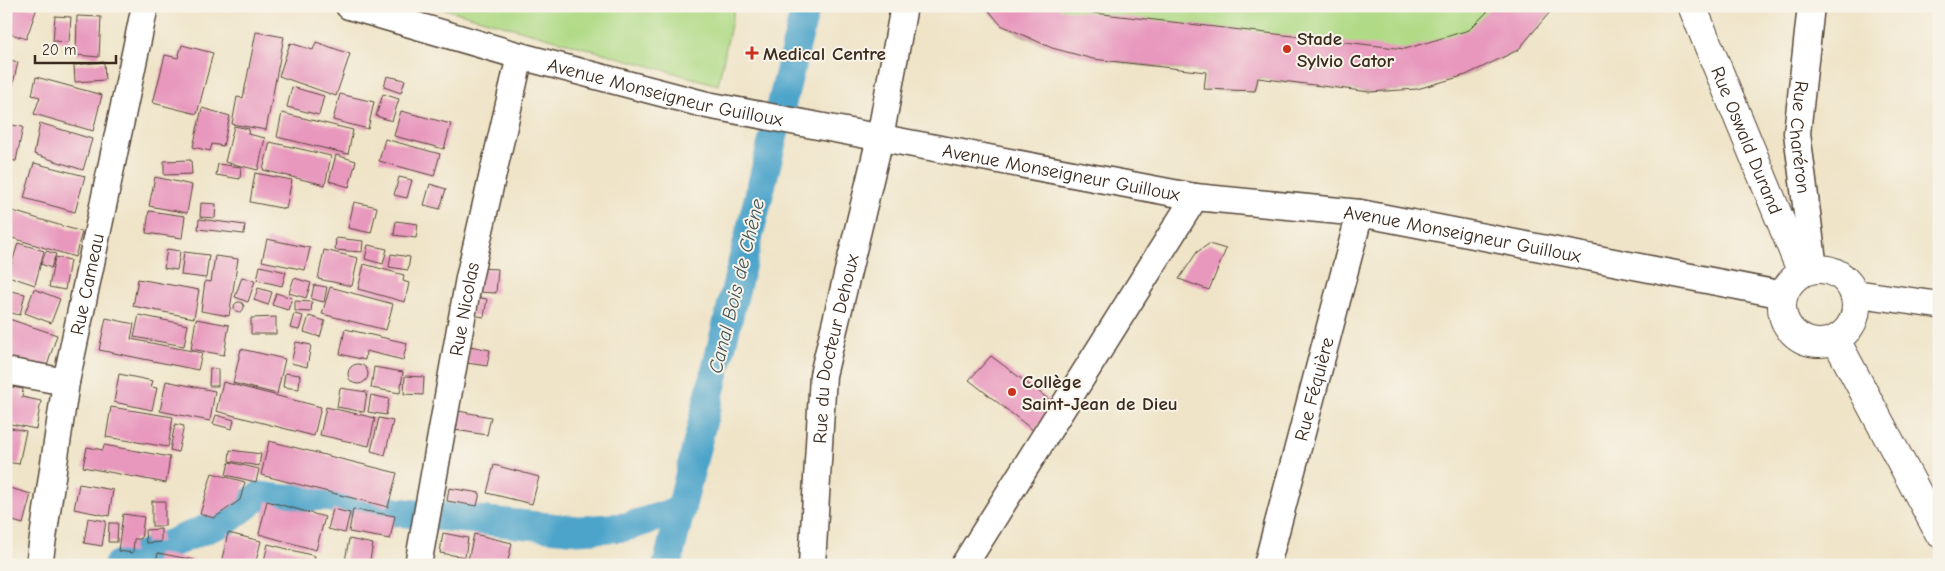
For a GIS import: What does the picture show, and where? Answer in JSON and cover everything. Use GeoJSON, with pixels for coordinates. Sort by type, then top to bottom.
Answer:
{"type":"FeatureCollection","features":[{"type":"Feature","properties":{"kind":"main road","name":"Rue Oswald Durand"},"geometry":{"type":"LineString","coordinates":[[1692,6],[1808,271]]}},
{"type":"Feature","properties":{"kind":"main road"},"geometry":{"type":"LineString","coordinates":[[1826,270],[1838,274],[1847,282],[1853,293],[1856,304],[1851,325],[1836,340],[1818,343],[1800,339],[1791,331],[1784,320],[1782,307],[1788,286],[1808,271],[1826,270]]}},
{"type":"Feature","properties":{"kind":"main road"},"geometry":{"type":"LineString","coordinates":[[1836,340],[1939,533]]}},
{"type":"Feature","properties":{"kind":"street","name":"Rue Cameau"},"geometry":{"type":"LineString","coordinates":[[40,560],[66,382],[145,6]]}},
{"type":"Feature","properties":{"kind":"street","name":"Avenue Monseigneur Guilloux"},"geometry":{"type":"LineString","coordinates":[[350,6],[520,56],[707,105],[1195,197],[1360,213],[1784,295]]}},
{"type":"Feature","properties":{"kind":"street","name":"Rue du Docteur Dehoux"},"geometry":{"type":"LineString","coordinates":[[812,565],[823,375],[880,138],[904,6]]}},
{"type":"Feature","properties":{"kind":"street","name":"Rue Charéron"},"geometry":{"type":"LineString","coordinates":[[1808,271],[1797,133],[1810,6]]}},
{"type":"Feature","properties":{"kind":"street","name":"Rue Nicolas"},"geometry":{"type":"LineString","coordinates":[[418,565],[469,278],[520,56]]}},
{"type":"Feature","properties":{"kind":"street"},"geometry":{"type":"LineString","coordinates":[[964,565],[1195,197]]}},
{"type":"Feature","properties":{"kind":"street","name":"Rue Féquière"},"geometry":{"type":"LineString","coordinates":[[1266,565],[1360,213]]}},
{"type":"Feature","properties":{"kind":"street"},"geometry":{"type":"LineString","coordinates":[[1853,293],[1939,305]]}},
{"type":"Feature","properties":{"kind":"street"},"geometry":{"type":"LineString","coordinates":[[6,372],[66,382]]}},
{"type":"Feature","properties":{"kind":"green space"},"geometry":{"type":"Polygon","coordinates":[[[434,6],[735,6],[718,85],[434,6]]]}},
{"type":"Feature","properties":{"kind":"green space","name":"Stade Sylvio Cator"},"geometry":{"type":"Polygon","coordinates":[[[985,6],[1555,6],[1518,50],[1466,75],[1417,89],[1370,92],[1258,78],[1255,91],[1204,89],[1206,72],[1102,59],[1051,47],[1003,25],[985,6]]]}},
{"type":"Feature","properties":{"kind":"building"},"geometry":{"type":"Polygon","coordinates":[[[6,6],[37,8],[26,39],[6,32],[6,6]]]}},
{"type":"Feature","properties":{"kind":"building","name":"Stade Sylvio Cator"},"geometry":{"type":"Polygon","coordinates":[[[985,6],[1056,6],[1060,9],[1405,49],[1469,30],[1493,6],[1555,6],[1518,50],[1466,75],[1417,89],[1370,92],[1258,78],[1255,91],[1204,89],[1206,72],[1093,59],[1052,48],[1001,25],[985,6]]]}},
{"type":"Feature","properties":{"kind":"building"},"geometry":{"type":"Polygon","coordinates":[[[55,16],[71,17],[69,42],[53,41],[55,16]]]}},
{"type":"Feature","properties":{"kind":"building"},"geometry":{"type":"Polygon","coordinates":[[[77,16],[101,17],[99,57],[76,55],[77,16]]]}},
{"type":"Feature","properties":{"kind":"building"},"geometry":{"type":"Polygon","coordinates":[[[256,32],[284,37],[266,130],[232,124],[237,97],[243,98],[256,32]]]}},
{"type":"Feature","properties":{"kind":"building"},"geometry":{"type":"Polygon","coordinates":[[[316,42],[350,54],[336,96],[279,76],[290,43],[313,50],[316,42]]]}},
{"type":"Feature","properties":{"kind":"building"},"geometry":{"type":"Polygon","coordinates":[[[182,45],[213,53],[197,114],[153,103],[165,55],[178,58],[182,45]]]}},
{"type":"Feature","properties":{"kind":"building"},"geometry":{"type":"Polygon","coordinates":[[[6,59],[18,62],[12,88],[6,87],[6,59]]]}},
{"type":"Feature","properties":{"kind":"building"},"geometry":{"type":"Polygon","coordinates":[[[104,62],[105,80],[75,82],[74,65],[104,62]]]}},
{"type":"Feature","properties":{"kind":"building"},"geometry":{"type":"Polygon","coordinates":[[[387,76],[405,80],[401,93],[384,87],[387,76]]]}},
{"type":"Feature","properties":{"kind":"building"},"geometry":{"type":"Polygon","coordinates":[[[36,77],[102,95],[93,131],[34,114],[40,97],[32,95],[36,77]]]}},
{"type":"Feature","properties":{"kind":"building"},"geometry":{"type":"Polygon","coordinates":[[[292,87],[324,96],[319,115],[287,107],[292,87]]]}},
{"type":"Feature","properties":{"kind":"building"},"geometry":{"type":"Polygon","coordinates":[[[340,94],[374,102],[368,129],[333,120],[340,94]]]}},
{"type":"Feature","properties":{"kind":"building"},"geometry":{"type":"Polygon","coordinates":[[[383,94],[399,99],[392,121],[376,116],[383,94]]]}},
{"type":"Feature","properties":{"kind":"building"},"geometry":{"type":"Polygon","coordinates":[[[202,108],[230,116],[223,146],[212,144],[210,151],[193,147],[202,108]]]}},
{"type":"Feature","properties":{"kind":"building"},"geometry":{"type":"Polygon","coordinates":[[[401,111],[451,124],[444,149],[394,136],[401,111]]]}},
{"type":"Feature","properties":{"kind":"building"},"geometry":{"type":"Polygon","coordinates":[[[282,113],[353,130],[348,154],[277,137],[282,113]]]}},
{"type":"Feature","properties":{"kind":"building"},"geometry":{"type":"Polygon","coordinates":[[[40,123],[92,139],[83,170],[34,154],[40,123]]]}},
{"type":"Feature","properties":{"kind":"building"},"geometry":{"type":"Polygon","coordinates":[[[6,124],[23,127],[16,161],[6,160],[6,124]]]}},
{"type":"Feature","properties":{"kind":"building"},"geometry":{"type":"Polygon","coordinates":[[[234,126],[249,129],[248,134],[265,138],[258,170],[225,162],[234,126]]]}},
{"type":"Feature","properties":{"kind":"building"},"geometry":{"type":"Polygon","coordinates":[[[385,139],[440,154],[434,176],[379,161],[385,139]]]}},
{"type":"Feature","properties":{"kind":"building"},"geometry":{"type":"Polygon","coordinates":[[[270,142],[331,156],[325,185],[263,170],[270,142]]]}},
{"type":"Feature","properties":{"kind":"building"},"geometry":{"type":"Polygon","coordinates":[[[336,155],[356,161],[349,187],[329,181],[336,155]]]}},
{"type":"Feature","properties":{"kind":"building"},"geometry":{"type":"Polygon","coordinates":[[[191,160],[192,174],[164,175],[164,161],[191,160]]]}},
{"type":"Feature","properties":{"kind":"building"},"geometry":{"type":"Polygon","coordinates":[[[34,163],[85,176],[75,212],[24,198],[34,163]]]}},
{"type":"Feature","properties":{"kind":"building"},"geometry":{"type":"Polygon","coordinates":[[[218,164],[241,167],[240,179],[216,175],[218,164]]]}},
{"type":"Feature","properties":{"kind":"building"},"geometry":{"type":"Polygon","coordinates":[[[255,173],[292,180],[286,209],[250,202],[255,173]]]}},
{"type":"Feature","properties":{"kind":"building"},"geometry":{"type":"Polygon","coordinates":[[[155,177],[192,185],[187,213],[149,206],[155,177]]]}},
{"type":"Feature","properties":{"kind":"building"},"geometry":{"type":"Polygon","coordinates":[[[399,177],[412,180],[407,198],[394,195],[399,177]]]}},
{"type":"Feature","properties":{"kind":"building"},"geometry":{"type":"Polygon","coordinates":[[[430,184],[446,189],[440,209],[424,205],[430,184]]]}},
{"type":"Feature","properties":{"kind":"building"},"geometry":{"type":"Polygon","coordinates":[[[354,202],[377,207],[371,233],[348,228],[354,202]]]}},
{"type":"Feature","properties":{"kind":"building"},"geometry":{"type":"Polygon","coordinates":[[[201,203],[216,204],[215,218],[200,217],[201,203]]]}},
{"type":"Feature","properties":{"kind":"building"},"geometry":{"type":"Polygon","coordinates":[[[6,209],[82,232],[75,257],[6,236],[6,209]]]}},
{"type":"Feature","properties":{"kind":"building"},"geometry":{"type":"Polygon","coordinates":[[[149,211],[185,216],[182,238],[146,233],[149,211]]]}},
{"type":"Feature","properties":{"kind":"building"},"geometry":{"type":"Polygon","coordinates":[[[199,219],[245,225],[244,234],[198,229],[199,219]]]}},
{"type":"Feature","properties":{"kind":"building"},"geometry":{"type":"Polygon","coordinates":[[[396,221],[418,224],[416,238],[394,235],[396,221]]]}},
{"type":"Feature","properties":{"kind":"building"},"geometry":{"type":"Polygon","coordinates":[[[336,238],[363,241],[362,252],[335,250],[336,238]]]}},
{"type":"Feature","properties":{"kind":"building"},"geometry":{"type":"Polygon","coordinates":[[[267,239],[310,248],[305,270],[262,261],[267,239]]]}},
{"type":"Feature","properties":{"kind":"building"},"geometry":{"type":"Polygon","coordinates":[[[18,243],[44,251],[35,285],[8,276],[18,243]]]}},
{"type":"Feature","properties":{"kind":"building"},"geometry":{"type":"Polygon","coordinates":[[[1209,244],[1226,249],[1209,290],[1179,279],[1197,252],[1209,244]]]}},
{"type":"Feature","properties":{"kind":"building"},"geometry":{"type":"Polygon","coordinates":[[[368,245],[387,249],[383,264],[365,259],[368,245]]]}},
{"type":"Feature","properties":{"kind":"building"},"geometry":{"type":"Polygon","coordinates":[[[167,249],[180,251],[177,270],[164,268],[167,249]]]}},
{"type":"Feature","properties":{"kind":"building"},"geometry":{"type":"Polygon","coordinates":[[[324,250],[358,258],[352,286],[318,279],[324,250]]]}},
{"type":"Feature","properties":{"kind":"building"},"geometry":{"type":"Polygon","coordinates":[[[46,251],[56,254],[51,268],[41,264],[46,251]]]}},
{"type":"Feature","properties":{"kind":"building"},"geometry":{"type":"Polygon","coordinates":[[[184,252],[209,255],[206,278],[181,275],[184,252]]]}},
{"type":"Feature","properties":{"kind":"building"},"geometry":{"type":"Polygon","coordinates":[[[391,254],[410,257],[408,270],[389,267],[391,254]]]}},
{"type":"Feature","properties":{"kind":"building"},"geometry":{"type":"Polygon","coordinates":[[[215,256],[238,259],[229,316],[201,311],[205,281],[211,282],[215,256]]]}},
{"type":"Feature","properties":{"kind":"building"},"geometry":{"type":"Polygon","coordinates":[[[55,257],[70,260],[65,290],[49,287],[55,257]]]}},
{"type":"Feature","properties":{"kind":"building"},"geometry":{"type":"Polygon","coordinates":[[[364,264],[404,275],[403,281],[409,283],[405,302],[358,289],[364,264]]]}},
{"type":"Feature","properties":{"kind":"building"},"geometry":{"type":"Polygon","coordinates":[[[260,266],[286,272],[282,286],[257,280],[260,266]]]}},
{"type":"Feature","properties":{"kind":"building"},"geometry":{"type":"Polygon","coordinates":[[[478,268],[498,269],[496,293],[477,292],[478,268]]]}},
{"type":"Feature","properties":{"kind":"building"},"geometry":{"type":"Polygon","coordinates":[[[242,277],[255,281],[248,302],[235,297],[242,277]]]}},
{"type":"Feature","properties":{"kind":"building"},"geometry":{"type":"Polygon","coordinates":[[[294,278],[311,283],[306,298],[289,293],[294,278]]]}},
{"type":"Feature","properties":{"kind":"building"},"geometry":{"type":"Polygon","coordinates":[[[138,279],[199,290],[194,318],[133,306],[138,279]]]}},
{"type":"Feature","properties":{"kind":"building"},"geometry":{"type":"Polygon","coordinates":[[[314,285],[327,287],[324,302],[311,299],[314,285]]]}},
{"type":"Feature","properties":{"kind":"building"},"geometry":{"type":"Polygon","coordinates":[[[330,287],[393,304],[386,330],[322,314],[330,287]]]}},
{"type":"Feature","properties":{"kind":"building"},"geometry":{"type":"Polygon","coordinates":[[[258,288],[272,292],[268,305],[254,300],[258,288]]]}},
{"type":"Feature","properties":{"kind":"building"},"geometry":{"type":"Polygon","coordinates":[[[34,289],[60,299],[51,323],[25,313],[34,289]]]}},
{"type":"Feature","properties":{"kind":"building"},"geometry":{"type":"Polygon","coordinates":[[[6,290],[25,294],[20,315],[6,312],[6,290]]]}},
{"type":"Feature","properties":{"kind":"building"},"geometry":{"type":"Polygon","coordinates":[[[276,293],[292,298],[288,310],[272,305],[276,293]]]}},
{"type":"Feature","properties":{"kind":"building"},"geometry":{"type":"Polygon","coordinates":[[[475,297],[487,299],[484,317],[472,315],[475,297]]]}},
{"type":"Feature","properties":{"kind":"building"},"geometry":{"type":"Polygon","coordinates":[[[295,301],[312,302],[311,312],[295,311],[295,301]]]}},
{"type":"Feature","properties":{"kind":"building"},"geometry":{"type":"Polygon","coordinates":[[[237,302],[241,302],[244,307],[243,311],[237,312],[234,309],[234,305],[237,302]]]}},
{"type":"Feature","properties":{"kind":"building"},"geometry":{"type":"Polygon","coordinates":[[[294,314],[303,316],[299,330],[290,328],[294,314]]]}},
{"type":"Feature","properties":{"kind":"building"},"geometry":{"type":"Polygon","coordinates":[[[139,315],[188,325],[184,346],[134,337],[139,315]]]}},
{"type":"Feature","properties":{"kind":"building"},"geometry":{"type":"Polygon","coordinates":[[[309,316],[325,321],[320,337],[304,332],[309,316]]]}},
{"type":"Feature","properties":{"kind":"building"},"geometry":{"type":"Polygon","coordinates":[[[276,317],[276,334],[251,334],[251,318],[276,317]]]}},
{"type":"Feature","properties":{"kind":"building"},"geometry":{"type":"Polygon","coordinates":[[[6,318],[57,335],[46,369],[6,356],[6,318]]]}},
{"type":"Feature","properties":{"kind":"building"},"geometry":{"type":"Polygon","coordinates":[[[106,318],[134,324],[131,339],[202,353],[198,370],[99,350],[106,318]]]}},
{"type":"Feature","properties":{"kind":"building"},"geometry":{"type":"Polygon","coordinates":[[[196,319],[229,325],[224,355],[191,349],[196,319]]]}},
{"type":"Feature","properties":{"kind":"building"},"geometry":{"type":"Polygon","coordinates":[[[345,329],[407,343],[403,360],[366,351],[365,360],[340,354],[345,329]]]}},
{"type":"Feature","properties":{"kind":"building"},"geometry":{"type":"Polygon","coordinates":[[[296,342],[311,345],[307,367],[291,363],[296,342]]]}},
{"type":"Feature","properties":{"kind":"building"},"geometry":{"type":"Polygon","coordinates":[[[470,346],[490,350],[487,366],[467,363],[470,346]]]}},
{"type":"Feature","properties":{"kind":"building"},"geometry":{"type":"Polygon","coordinates":[[[241,349],[285,359],[277,394],[233,383],[241,349]]]}},
{"type":"Feature","properties":{"kind":"building","name":"Collège Saint-Jean de Dieu"},"geometry":{"type":"Polygon","coordinates":[[[991,356],[1055,404],[1034,431],[969,380],[991,356]]]}},
{"type":"Feature","properties":{"kind":"building"},"geometry":{"type":"Polygon","coordinates":[[[358,364],[365,367],[368,374],[365,381],[358,384],[351,381],[348,374],[351,367],[358,364]]]}},
{"type":"Feature","properties":{"kind":"building"},"geometry":{"type":"Polygon","coordinates":[[[374,367],[403,372],[400,393],[371,388],[374,367]]]}},
{"type":"Feature","properties":{"kind":"building"},"geometry":{"type":"Polygon","coordinates":[[[210,368],[218,369],[218,386],[209,386],[210,368]]]}},
{"type":"Feature","properties":{"kind":"building"},"geometry":{"type":"Polygon","coordinates":[[[285,373],[300,375],[299,389],[283,387],[285,373]]]}},
{"type":"Feature","properties":{"kind":"building"},"geometry":{"type":"Polygon","coordinates":[[[119,374],[153,381],[151,387],[157,388],[152,410],[114,402],[119,374]]]}},
{"type":"Feature","properties":{"kind":"building"},"geometry":{"type":"Polygon","coordinates":[[[405,376],[424,377],[423,395],[404,394],[405,376]]]}},
{"type":"Feature","properties":{"kind":"building"},"geometry":{"type":"Polygon","coordinates":[[[166,381],[215,391],[210,421],[160,411],[166,381]]]}},
{"type":"Feature","properties":{"kind":"building"},"geometry":{"type":"Polygon","coordinates":[[[223,382],[321,407],[314,436],[216,411],[223,382]]]}},
{"type":"Feature","properties":{"kind":"building"},"geometry":{"type":"Polygon","coordinates":[[[6,386],[23,389],[22,397],[41,401],[36,429],[6,423],[6,386]]]}},
{"type":"Feature","properties":{"kind":"building"},"geometry":{"type":"Polygon","coordinates":[[[340,388],[367,392],[364,412],[337,407],[340,388]]]}},
{"type":"Feature","properties":{"kind":"building"},"geometry":{"type":"Polygon","coordinates":[[[371,395],[389,399],[386,415],[368,412],[371,395]]]}},
{"type":"Feature","properties":{"kind":"building"},"geometry":{"type":"Polygon","coordinates":[[[111,407],[173,417],[168,447],[106,437],[111,407]]]}},
{"type":"Feature","properties":{"kind":"building"},"geometry":{"type":"Polygon","coordinates":[[[326,407],[375,418],[369,446],[320,435],[326,407]]]}},
{"type":"Feature","properties":{"kind":"building"},"geometry":{"type":"Polygon","coordinates":[[[458,411],[491,417],[487,435],[455,430],[458,411]]]}},
{"type":"Feature","properties":{"kind":"building"},"geometry":{"type":"Polygon","coordinates":[[[216,415],[234,420],[232,429],[213,424],[216,415]]]}},
{"type":"Feature","properties":{"kind":"building"},"geometry":{"type":"Polygon","coordinates":[[[379,418],[393,421],[385,455],[371,451],[379,418]]]}},
{"type":"Feature","properties":{"kind":"building"},"geometry":{"type":"Polygon","coordinates":[[[175,424],[184,426],[178,452],[170,450],[175,424]]]}},
{"type":"Feature","properties":{"kind":"building"},"geometry":{"type":"Polygon","coordinates":[[[6,427],[26,431],[19,464],[6,462],[6,427]]]}},
{"type":"Feature","properties":{"kind":"building"},"geometry":{"type":"Polygon","coordinates":[[[269,441],[397,473],[388,507],[261,475],[269,441]]]}},
{"type":"Feature","properties":{"kind":"building"},"geometry":{"type":"Polygon","coordinates":[[[104,445],[170,457],[166,483],[83,467],[87,447],[103,450],[104,445]]]}},
{"type":"Feature","properties":{"kind":"building"},"geometry":{"type":"Polygon","coordinates":[[[230,450],[261,454],[259,466],[229,461],[230,450]]]}},
{"type":"Feature","properties":{"kind":"building"},"geometry":{"type":"Polygon","coordinates":[[[229,462],[259,469],[256,482],[226,475],[229,462]]]}},
{"type":"Feature","properties":{"kind":"building"},"geometry":{"type":"Polygon","coordinates":[[[494,465],[539,477],[532,504],[487,493],[494,465]]]}},
{"type":"Feature","properties":{"kind":"building"},"geometry":{"type":"Polygon","coordinates":[[[212,473],[245,482],[240,500],[214,518],[200,514],[212,473]]]}},
{"type":"Feature","properties":{"kind":"building"},"geometry":{"type":"Polygon","coordinates":[[[79,484],[113,490],[109,516],[74,509],[79,484]]]}},
{"type":"Feature","properties":{"kind":"building"},"geometry":{"type":"Polygon","coordinates":[[[10,488],[31,494],[23,524],[6,519],[6,502],[10,488]]]}},
{"type":"Feature","properties":{"kind":"building"},"geometry":{"type":"Polygon","coordinates":[[[449,488],[480,493],[477,506],[447,501],[449,488]]]}},
{"type":"Feature","properties":{"kind":"building"},"geometry":{"type":"Polygon","coordinates":[[[152,501],[165,501],[165,526],[152,526],[152,501]]]}},
{"type":"Feature","properties":{"kind":"building"},"geometry":{"type":"Polygon","coordinates":[[[267,501],[325,517],[316,550],[259,534],[267,501]]]}},
{"type":"Feature","properties":{"kind":"building"},"geometry":{"type":"Polygon","coordinates":[[[333,509],[350,513],[345,533],[328,529],[333,509]]]}},
{"type":"Feature","properties":{"kind":"building"},"geometry":{"type":"Polygon","coordinates":[[[353,509],[395,516],[390,539],[349,532],[353,509]]]}},
{"type":"Feature","properties":{"kind":"building"},"geometry":{"type":"Polygon","coordinates":[[[123,514],[144,517],[141,539],[134,539],[133,553],[118,551],[123,514]]]}},
{"type":"Feature","properties":{"kind":"building"},"geometry":{"type":"Polygon","coordinates":[[[88,518],[106,521],[102,546],[84,543],[88,518]]]}},
{"type":"Feature","properties":{"kind":"building"},"geometry":{"type":"Polygon","coordinates":[[[109,523],[118,523],[117,542],[108,542],[109,523]]]}},
{"type":"Feature","properties":{"kind":"building"},"geometry":{"type":"Polygon","coordinates":[[[161,529],[161,542],[146,543],[145,530],[161,529]]]}},
{"type":"Feature","properties":{"kind":"building"},"geometry":{"type":"Polygon","coordinates":[[[228,533],[261,541],[255,565],[221,563],[228,533]]]}},
{"type":"Feature","properties":{"kind":"building"},"geometry":{"type":"Polygon","coordinates":[[[443,533],[468,538],[465,557],[440,553],[443,533]]]}},
{"type":"Feature","properties":{"kind":"building"},"geometry":{"type":"Polygon","coordinates":[[[474,534],[512,543],[507,565],[457,565],[458,558],[468,560],[474,534]]]}},
{"type":"Feature","properties":{"kind":"building"},"geometry":{"type":"Polygon","coordinates":[[[349,539],[373,544],[369,565],[345,561],[349,539]]]}},
{"type":"Feature","properties":{"kind":"building"},"geometry":{"type":"Polygon","coordinates":[[[268,544],[315,556],[313,565],[263,565],[268,544]]]}},
{"type":"Feature","properties":{"kind":"building"},"geometry":{"type":"Polygon","coordinates":[[[158,553],[194,560],[194,565],[155,565],[158,553]]]}},
{"type":"Feature","properties":{"kind":"waterway","name":"Canal Bois de Chêne"},"geometry":{"type":"LineString","coordinates":[[667,565],[806,6]]}},
{"type":"Feature","properties":{"kind":"waterway"},"geometry":{"type":"LineString","coordinates":[[118,565],[226,521],[259,496],[282,499],[323,496],[396,512],[578,530],[626,527],[681,510]]}},
{"type":"Feature","properties":{"kind":"place","name":"Stade Sylvio Cator"},"geometry":{"type":"Point","coordinates":[1287,49]}},
{"type":"Feature","properties":{"kind":"place","name":"Medical Centre"},"geometry":{"type":"Point","coordinates":[752,53]}},
{"type":"Feature","properties":{"kind":"place","name":"Collège Saint-Jean de Dieu"},"geometry":{"type":"Point","coordinates":[1012,392]}}]}
